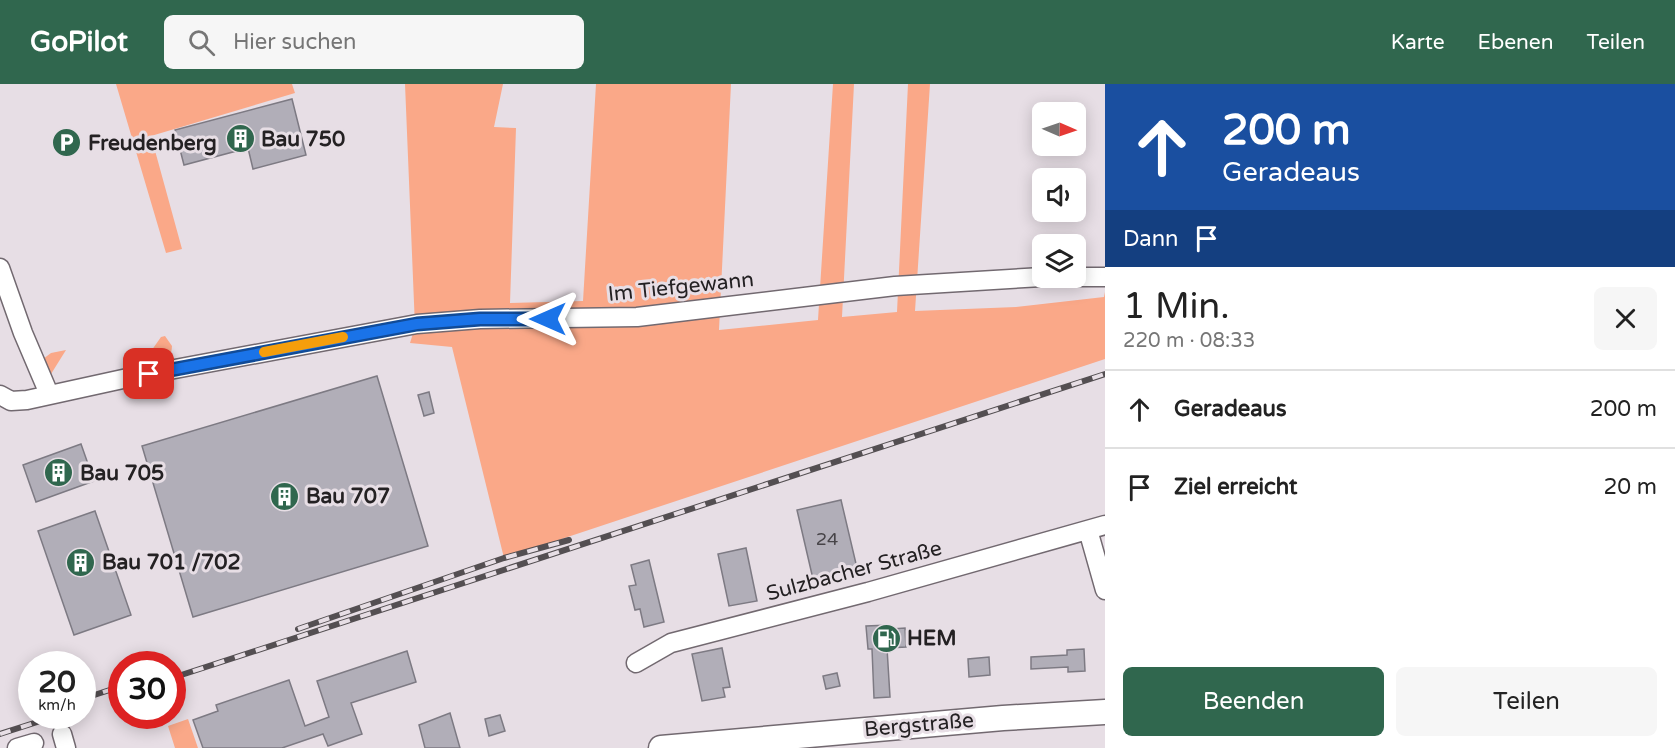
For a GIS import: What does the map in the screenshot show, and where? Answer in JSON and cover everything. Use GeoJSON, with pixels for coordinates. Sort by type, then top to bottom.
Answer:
{"type":"FeatureCollection","features":[{"type":"Feature","properties":{"kind":"main road","name":"Bergstraße"},"geometry":{"type":"LineString","coordinates":[[661,748],[992,719],[1105,712]]}},
{"type":"Feature","properties":{"kind":"street"},"geometry":{"type":"LineString","coordinates":[[0,268],[23,333],[49,394]]}},
{"type":"Feature","properties":{"kind":"street"},"geometry":{"type":"LineString","coordinates":[[1086,277],[1105,278]]}},
{"type":"Feature","properties":{"kind":"street","name":"Im Tiefgewann"},"geometry":{"type":"LineString","coordinates":[[0,395],[11,401],[417,324],[480,319],[637,317],[851,291],[1032,278]]}},
{"type":"Feature","properties":{"kind":"street","name":"Sulzbacher Straße"},"geometry":{"type":"LineString","coordinates":[[636,663],[671,643],[868,592],[1096,527],[1105,590]]}},
{"type":"Feature","properties":{"kind":"shaded area"},"geometry":{"type":"Polygon","coordinates":[[[116,84],[292,84],[295,93],[151,136],[182,249],[166,253],[116,84]]]}},
{"type":"Feature","properties":{"kind":"shaded area"},"geometry":{"type":"Polygon","coordinates":[[[405,84],[503,84],[494,127],[516,128],[510,303],[583,301],[596,84],[731,84],[719,330],[818,320],[833,84],[854,84],[842,317],[897,312],[908,84],[930,84],[915,311],[1016,307],[1104,297],[1105,292],[1105,359],[504,558],[452,347],[410,343],[415,327],[405,84]]]}},
{"type":"Feature","properties":{"kind":"shaded area"},"geometry":{"type":"Polygon","coordinates":[[[165,336],[172,346],[167,360],[144,367],[142,364],[161,337],[165,336]]]}},
{"type":"Feature","properties":{"kind":"shaded area"},"geometry":{"type":"Polygon","coordinates":[[[66,350],[49,376],[43,359],[51,353],[66,350]]]}},
{"type":"Feature","properties":{"kind":"shaded area"},"geometry":{"type":"Polygon","coordinates":[[[188,719],[198,748],[175,748],[169,729],[186,729],[186,720],[188,719]]]}},
{"type":"Feature","properties":{"kind":"building","name":"Bau 750"},"geometry":{"type":"Polygon","coordinates":[[[292,99],[306,155],[253,169],[248,148],[184,165],[175,130],[292,99]]]}},
{"type":"Feature","properties":{"kind":"building","name":"Bau 707"},"geometry":{"type":"Polygon","coordinates":[[[377,376],[428,546],[193,617],[142,446],[377,376]]]}},
{"type":"Feature","properties":{"kind":"building"},"geometry":{"type":"Polygon","coordinates":[[[429,392],[434,413],[424,416],[418,395],[429,392]]]}},
{"type":"Feature","properties":{"kind":"building","name":"Bau 705"},"geometry":{"type":"Polygon","coordinates":[[[81,444],[94,481],[36,502],[23,465],[81,444]]]}},
{"type":"Feature","properties":{"kind":"building"},"geometry":{"type":"Polygon","coordinates":[[[841,500],[857,568],[813,579],[797,510],[841,500]]]}},
{"type":"Feature","properties":{"kind":"building","name":"Bau 701 /702"},"geometry":{"type":"Polygon","coordinates":[[[95,511],[131,615],[74,635],[38,531],[95,511]]]}},
{"type":"Feature","properties":{"kind":"building"},"geometry":{"type":"Polygon","coordinates":[[[746,548],[757,601],[729,606],[718,554],[746,548]]]}},
{"type":"Feature","properties":{"kind":"building"},"geometry":{"type":"Polygon","coordinates":[[[649,560],[664,622],[644,627],[640,609],[635,610],[629,586],[636,585],[631,565],[649,560]]]}},
{"type":"Feature","properties":{"kind":"building"},"geometry":{"type":"Polygon","coordinates":[[[890,625],[891,629],[905,628],[906,647],[887,648],[890,697],[874,698],[872,649],[868,649],[866,626],[890,625]]]}},
{"type":"Feature","properties":{"kind":"building"},"geometry":{"type":"Polygon","coordinates":[[[722,648],[730,687],[723,688],[725,697],[702,701],[692,654],[722,648]]]}},
{"type":"Feature","properties":{"kind":"building"},"geometry":{"type":"Polygon","coordinates":[[[1084,649],[1085,671],[1068,672],[1068,667],[1031,669],[1031,657],[1067,655],[1067,650],[1084,649]]]}},
{"type":"Feature","properties":{"kind":"building"},"geometry":{"type":"Polygon","coordinates":[[[407,651],[416,682],[351,703],[362,734],[328,746],[323,734],[282,748],[203,748],[193,720],[218,711],[216,705],[289,680],[305,726],[329,717],[317,681],[407,651]]]}},
{"type":"Feature","properties":{"kind":"building"},"geometry":{"type":"Polygon","coordinates":[[[989,657],[990,675],[969,677],[968,659],[989,657]]]}},
{"type":"Feature","properties":{"kind":"building"},"geometry":{"type":"Polygon","coordinates":[[[837,673],[840,686],[826,689],[823,676],[837,673]]]}},
{"type":"Feature","properties":{"kind":"building"},"geometry":{"type":"Polygon","coordinates":[[[450,713],[460,748],[425,748],[419,725],[450,713]]]}},
{"type":"Feature","properties":{"kind":"building"},"geometry":{"type":"Polygon","coordinates":[[[500,715],[505,731],[489,736],[485,719],[500,715]]]}},
{"type":"Feature","properties":{"kind":"railway"},"geometry":{"type":"LineString","coordinates":[[186,673],[1105,374]]}},
{"type":"Feature","properties":{"kind":"railway"},"geometry":{"type":"LineString","coordinates":[[298,629],[504,558],[569,540]]}},
{"type":"Feature","properties":{"kind":"railway"},"geometry":{"type":"LineString","coordinates":[[96,694],[108,691]]}},
{"type":"Feature","properties":{"kind":"railway"},"geometry":{"type":"LineString","coordinates":[[0,734],[18,728]]}},
{"type":"Feature","properties":{"kind":"slow traffic"},"geometry":{"type":"LineString","coordinates":[[264,352],[343,337]]}},
{"type":"Feature","properties":{"kind":"place","name":"Bau 750"},"geometry":{"type":"Point","coordinates":[240,139]}},
{"type":"Feature","properties":{"kind":"place","name":"Freudenberg"},"geometry":{"type":"Point","coordinates":[67,143]}},
{"type":"Feature","properties":{"kind":"place","name":"Bau 705"},"geometry":{"type":"Point","coordinates":[59,473]}},
{"type":"Feature","properties":{"kind":"place","name":"Bau 707"},"geometry":{"type":"Point","coordinates":[285,496]}},
{"type":"Feature","properties":{"kind":"place","name":"Bau 701 /702"},"geometry":{"type":"Point","coordinates":[81,562]}},
{"type":"Feature","properties":{"kind":"place","name":"HEM"},"geometry":{"type":"Point","coordinates":[886,638]}},
{"type":"Feature","properties":{"kind":"route"},"geometry":{"type":"LineString","coordinates":[[149,374],[417,324],[480,319],[548,319]]}}]}
